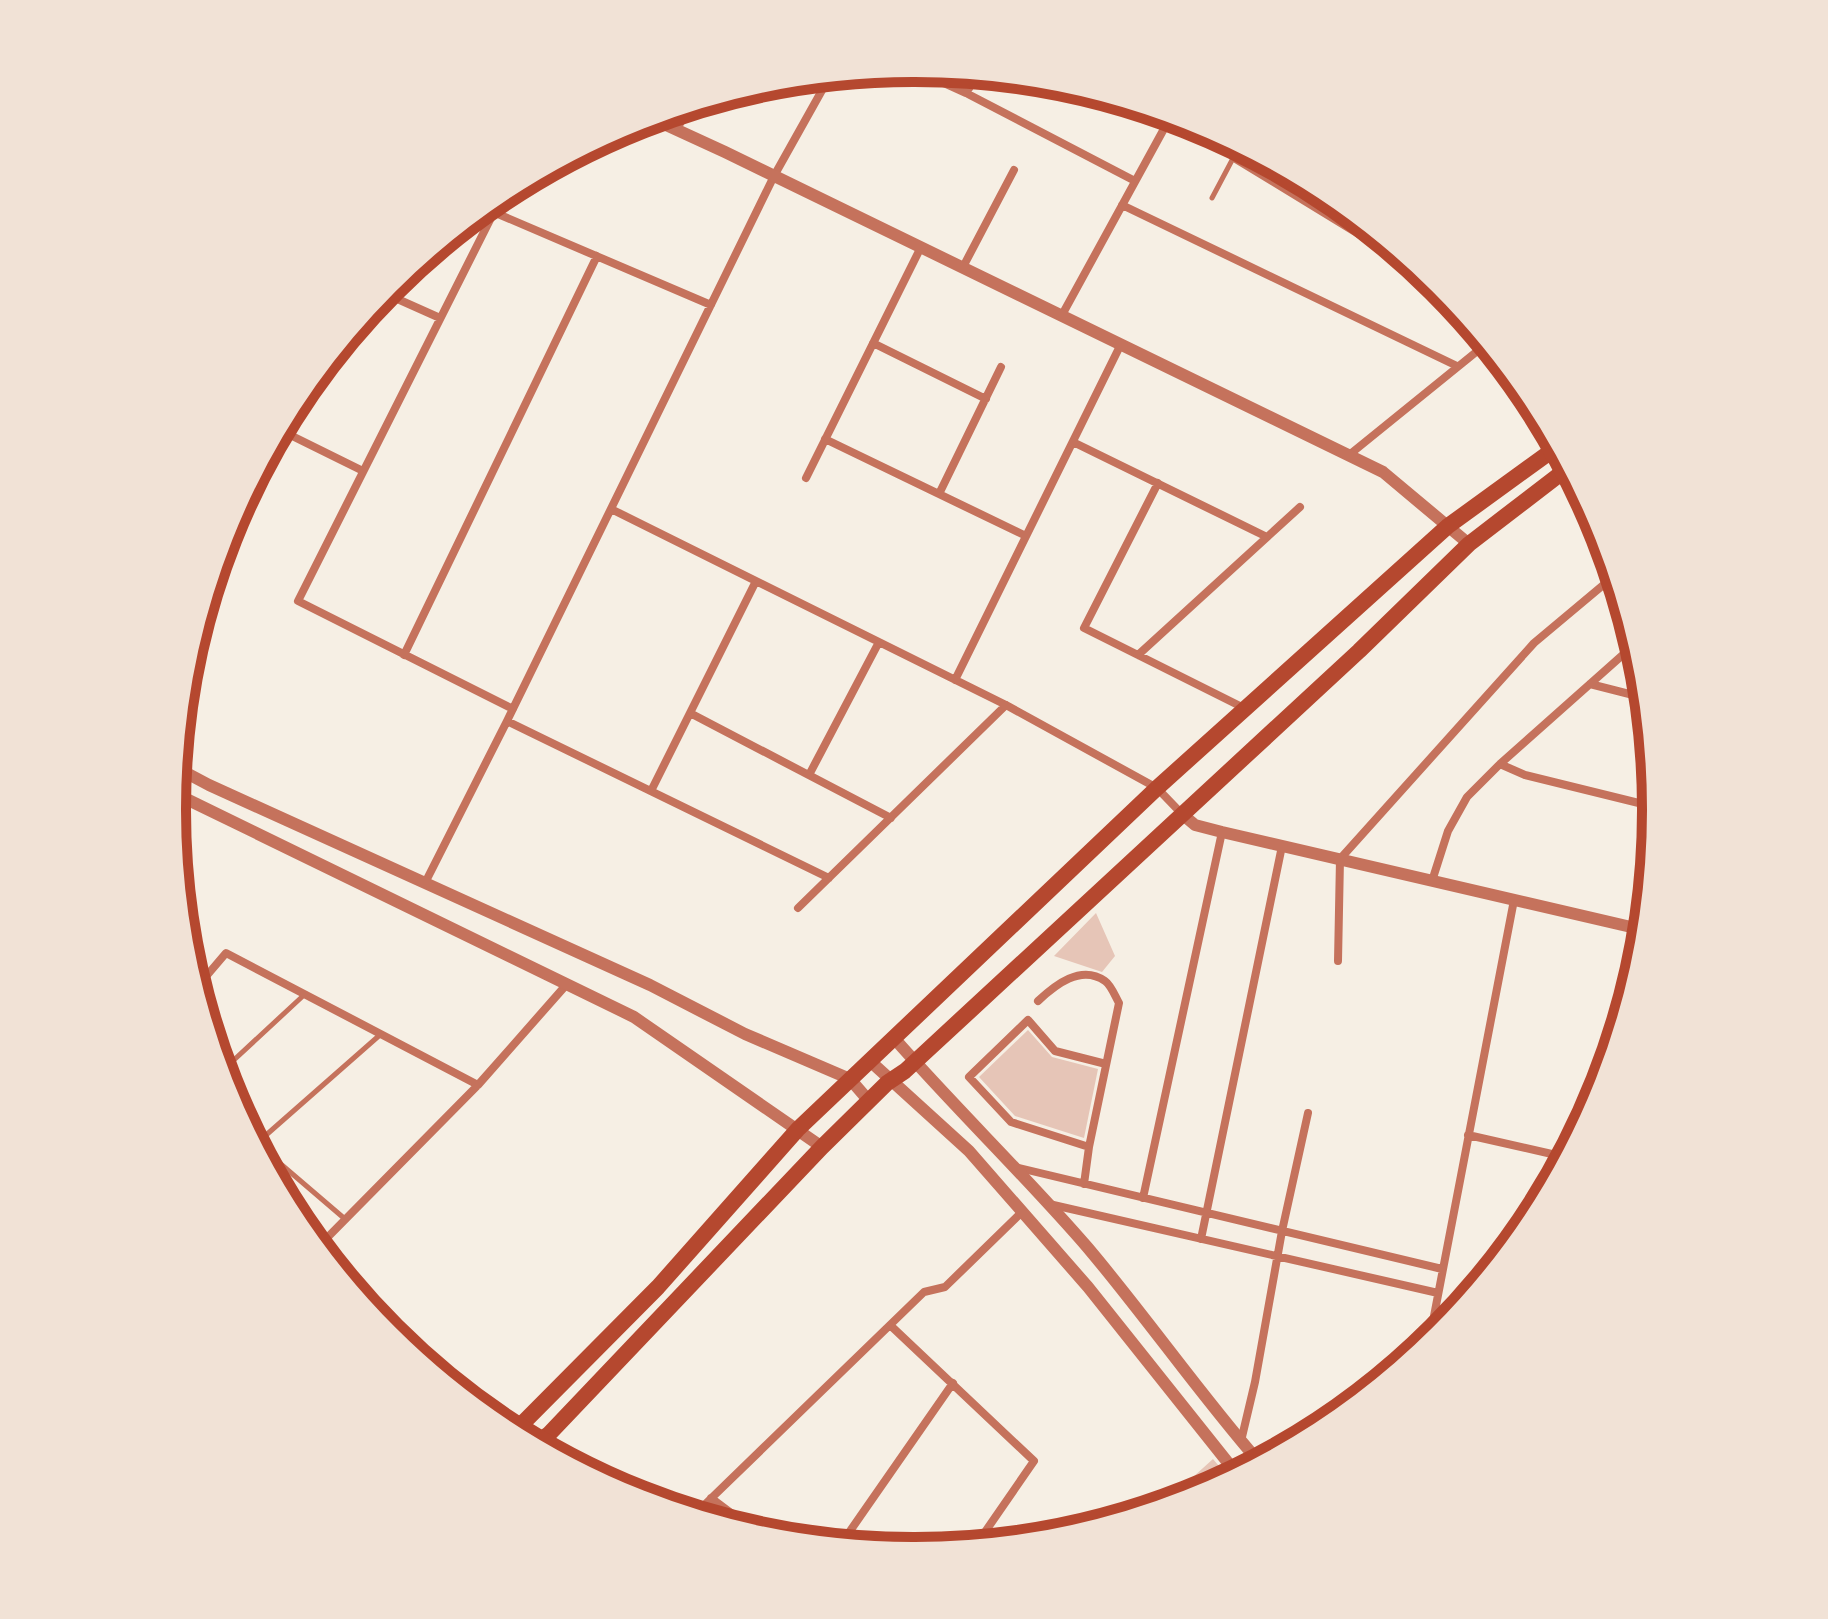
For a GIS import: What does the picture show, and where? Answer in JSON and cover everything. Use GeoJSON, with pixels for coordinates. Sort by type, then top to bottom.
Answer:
{"type":"FeatureCollection","features":[{"type":"Feature","properties":{"kind":"highway"},"geometry":{"type":"LineString","coordinates":[[523,1423],[658,1287],[798,1129],[1157,788],[1448,526],[1548,454]]}},
{"type":"Feature","properties":{"kind":"highway"},"geometry":{"type":"LineString","coordinates":[[545,1437],[887,1083],[915,1061],[1359,651],[1469,544],[1559,475]]}},
{"type":"Feature","properties":{"kind":"street"},"geometry":{"type":"LineString","coordinates":[[945,83],[1135,181]]}},
{"type":"Feature","properties":{"kind":"street"},"geometry":{"type":"LineString","coordinates":[[966,93],[971,85]]}},
{"type":"Feature","properties":{"kind":"street"},"geometry":{"type":"LineString","coordinates":[[425,883],[774,176],[823,88]]}},
{"type":"Feature","properties":{"kind":"street"},"geometry":{"type":"LineString","coordinates":[[676,130],[682,120]]}},
{"type":"Feature","properties":{"kind":"street"},"geometry":{"type":"LineString","coordinates":[[667,126],[1383,472],[1469,544]]}},
{"type":"Feature","properties":{"kind":"street"},"geometry":{"type":"LineString","coordinates":[[1062,315],[1165,127]]}},
{"type":"Feature","properties":{"kind":"street"},"geometry":{"type":"LineString","coordinates":[[963,267],[1014,170]]}},
{"type":"Feature","properties":{"kind":"street"},"geometry":{"type":"LineString","coordinates":[[1122,205],[1457,366]]}},
{"type":"Feature","properties":{"kind":"street"},"geometry":{"type":"LineString","coordinates":[[498,214],[711,305]]}},
{"type":"Feature","properties":{"kind":"street"},"geometry":{"type":"LineString","coordinates":[[483,224],[440,318],[298,601],[513,709]]}},
{"type":"Feature","properties":{"kind":"street"},"geometry":{"type":"LineString","coordinates":[[806,478],[921,247]]}},
{"type":"Feature","properties":{"kind":"street"},"geometry":{"type":"LineString","coordinates":[[404,655],[597,256]]}},
{"type":"Feature","properties":{"kind":"street"},"geometry":{"type":"LineString","coordinates":[[397,299],[440,318]]}},
{"type":"Feature","properties":{"kind":"street"},"geometry":{"type":"LineString","coordinates":[[873,343],[986,399]]}},
{"type":"Feature","properties":{"kind":"street"},"geometry":{"type":"LineString","coordinates":[[955,680],[1121,344]]}},
{"type":"Feature","properties":{"kind":"street"},"geometry":{"type":"LineString","coordinates":[[1349,455],[1478,350]]}},
{"type":"Feature","properties":{"kind":"street"},"geometry":{"type":"LineString","coordinates":[[939,494],[1001,367]]}},
{"type":"Feature","properties":{"kind":"street"},"geometry":{"type":"LineString","coordinates":[[291,435],[363,471]]}},
{"type":"Feature","properties":{"kind":"street"},"geometry":{"type":"LineString","coordinates":[[825,439],[1026,536]]}},
{"type":"Feature","properties":{"kind":"street"},"geometry":{"type":"LineString","coordinates":[[1073,442],[1267,537]]}},
{"type":"Feature","properties":{"kind":"street"},"geometry":{"type":"LineString","coordinates":[[1158,483],[1084,628],[1246,709]]}},
{"type":"Feature","properties":{"kind":"street"},"geometry":{"type":"LineString","coordinates":[[1138,655],[1300,507]]}},
{"type":"Feature","properties":{"kind":"street"},"geometry":{"type":"LineString","coordinates":[[611,509],[1006,705],[1157,788],[1195,825],[1632,927]]}},
{"type":"Feature","properties":{"kind":"street"},"geometry":{"type":"LineString","coordinates":[[651,791],[756,581]]}},
{"type":"Feature","properties":{"kind":"street"},"geometry":{"type":"LineString","coordinates":[[1338,961],[1340,859],[1534,643],[1605,583]]}},
{"type":"Feature","properties":{"kind":"street"},"geometry":{"type":"LineString","coordinates":[[809,775],[879,642]]}},
{"type":"Feature","properties":{"kind":"street"},"geometry":{"type":"LineString","coordinates":[[1432,881],[1448,831],[1467,797],[1625,653]]}},
{"type":"Feature","properties":{"kind":"street"},"geometry":{"type":"LineString","coordinates":[[1590,684],[1632,695]]}},
{"type":"Feature","properties":{"kind":"street"},"geometry":{"type":"LineString","coordinates":[[798,908],[1006,705]]}},
{"type":"Feature","properties":{"kind":"street"},"geometry":{"type":"LineString","coordinates":[[690,713],[891,818]]}},
{"type":"Feature","properties":{"kind":"street"},"geometry":{"type":"LineString","coordinates":[[507,721],[829,878]]}},
{"type":"Feature","properties":{"kind":"street"},"geometry":{"type":"LineString","coordinates":[[1500,764],[1525,775],[1642,804]]}},
{"type":"Feature","properties":{"kind":"street"},"geometry":{"type":"LineString","coordinates":[[188,774],[650,985],[745,1034],[850,1079],[869,1101]]}},
{"type":"Feature","properties":{"kind":"street"},"geometry":{"type":"LineString","coordinates":[[186,799],[634,1017],[822,1147]]}},
{"type":"Feature","properties":{"kind":"street"},"geometry":{"type":"LineString","coordinates":[[1143,1198],[1222,832]]}},
{"type":"Feature","properties":{"kind":"street"},"geometry":{"type":"LineString","coordinates":[[1201,1239],[1282,846]]}},
{"type":"Feature","properties":{"kind":"street"},"geometry":{"type":"LineString","coordinates":[[1433,1318],[1514,900]]}},
{"type":"Feature","properties":{"kind":"street"},"geometry":{"type":"LineString","coordinates":[[206,976],[226,953],[478,1085]]}},
{"type":"Feature","properties":{"kind":"street"},"geometry":{"type":"LineString","coordinates":[[1038,1001],[1066,978],[1089,974],[1107,982],[1119,1003],[1084,1184]]}},
{"type":"Feature","properties":{"kind":"street"},"geometry":{"type":"LineString","coordinates":[[327,1238],[478,1085],[567,984]]}},
{"type":"Feature","properties":{"kind":"street"},"geometry":{"type":"LineString","coordinates":[[1089,1147],[1011,1122],[969,1077],[1028,1020],[1055,1051],[1106,1064]]}},
{"type":"Feature","properties":{"kind":"street"},"geometry":{"type":"LineString","coordinates":[[894,1038],[1087,1248],[1252,1454]]}},
{"type":"Feature","properties":{"kind":"street"},"geometry":{"type":"LineString","coordinates":[[870,1061],[969,1151],[1088,1287],[1230,1465]]}},
{"type":"Feature","properties":{"kind":"street"},"geometry":{"type":"LineString","coordinates":[[1241,1441],[1308,1113]]}},
{"type":"Feature","properties":{"kind":"street"},"geometry":{"type":"LineString","coordinates":[[1468,1135],[1554,1154]]}},
{"type":"Feature","properties":{"kind":"street"},"geometry":{"type":"LineString","coordinates":[[1014,1167],[1442,1269]]}},
{"type":"Feature","properties":{"kind":"street"},"geometry":{"type":"LineString","coordinates":[[1047,1203],[1438,1293]]}},
{"type":"Feature","properties":{"kind":"street"},"geometry":{"type":"LineString","coordinates":[[704,1505],[924,1292],[945,1287],[1022,1212]]}},
{"type":"Feature","properties":{"kind":"street"},"geometry":{"type":"LineString","coordinates":[[890,1325],[1034,1461],[984,1533]]}},
{"type":"Feature","properties":{"kind":"street"},"geometry":{"type":"LineString","coordinates":[[848,1533],[953,1383]]}},
{"type":"Feature","properties":{"kind":"street"},"geometry":{"type":"LineString","coordinates":[[711,1498],[731,1513]]}},
{"type":"Feature","properties":{"kind":"lane"},"geometry":{"type":"LineString","coordinates":[[1212,198],[1234,156]]}},
{"type":"Feature","properties":{"kind":"lane"},"geometry":{"type":"LineString","coordinates":[[1233,159],[1369,242]]}},
{"type":"Feature","properties":{"kind":"lane"},"geometry":{"type":"LineString","coordinates":[[232,1062],[305,994]]}},
{"type":"Feature","properties":{"kind":"lane"},"geometry":{"type":"LineString","coordinates":[[264,1135],[381,1034]]}},
{"type":"Feature","properties":{"kind":"lane"},"geometry":{"type":"LineString","coordinates":[[278,1161],[345,1219]]}},
{"type":"Feature","properties":{"kind":"building"},"geometry":{"type":"Polygon","coordinates":[[[1096,913],[1115,956],[1102,972],[1054,956],[1096,913]]]}},
{"type":"Feature","properties":{"kind":"building"},"geometry":{"type":"Polygon","coordinates":[[[1028,1030],[1052,1057],[1098,1069],[1084,1138],[1015,1116],[979,1077],[1028,1030]]]}},
{"type":"Feature","properties":{"kind":"building"},"geometry":{"type":"Polygon","coordinates":[[[1213,1459],[1221,1469],[1192,1482],[1184,1485],[1213,1459]]]}}]}
